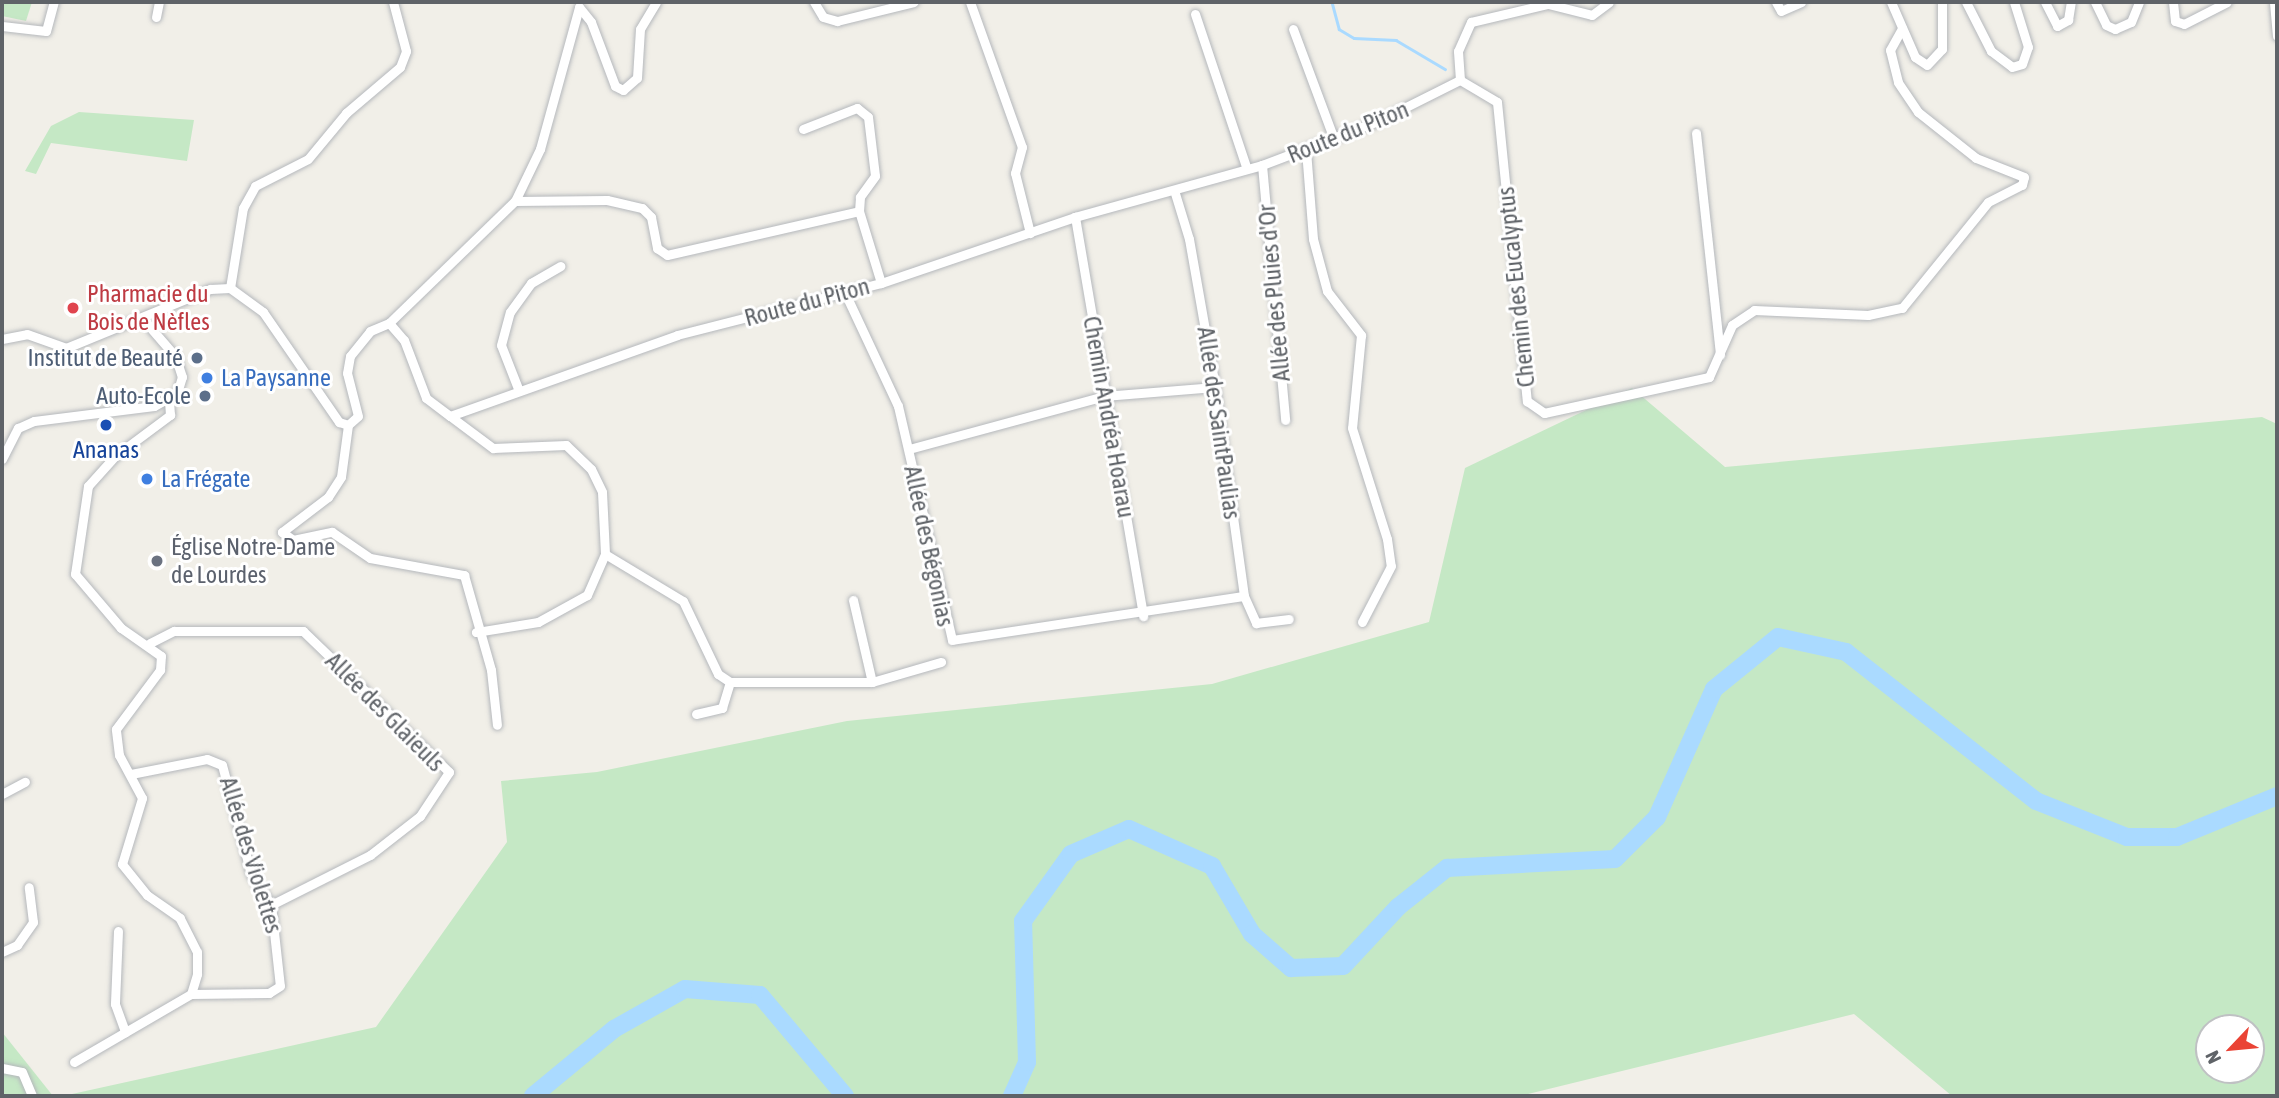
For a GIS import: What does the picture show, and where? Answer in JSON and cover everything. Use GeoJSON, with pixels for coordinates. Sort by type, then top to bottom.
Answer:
{"type":"FeatureCollection","features":[{"type":"Feature","properties":{"kind":"street"},"geometry":{"type":"LineString","coordinates":[[2,26],[46,31],[54,2]]}},
{"type":"Feature","properties":{"kind":"street"},"geometry":{"type":"LineString","coordinates":[[156,17],[159,2]]}},
{"type":"Feature","properties":{"kind":"street"},"geometry":{"type":"LineString","coordinates":[[230,288],[243,208],[255,186],[308,159],[346,113],[400,67],[406,51],[393,2]]}},
{"type":"Feature","properties":{"kind":"street"},"geometry":{"type":"LineString","coordinates":[[497,725],[491,670],[477,632],[464,575],[370,558],[332,532],[286,539],[287,524],[328,497],[341,477],[348,425],[358,416],[349,389],[351,356],[370,331],[390,323],[516,201],[540,149],[579,7],[592,22],[615,86],[623,90],[637,78],[640,29],[656,2]]}},
{"type":"Feature","properties":{"kind":"street"},"geometry":{"type":"LineString","coordinates":[[814,2],[823,18],[837,20],[914,2]]}},
{"type":"Feature","properties":{"kind":"street"},"geometry":{"type":"LineString","coordinates":[[970,2],[1022,147],[1015,173],[1030,233]]}},
{"type":"Feature","properties":{"kind":"street"},"geometry":{"type":"LineString","coordinates":[[1460,80],[1458,51],[1471,22],[1533,5],[1592,15],[1609,2]]}},
{"type":"Feature","properties":{"kind":"street"},"geometry":{"type":"LineString","coordinates":[[1776,2],[1781,11],[1801,2]]}},
{"type":"Feature","properties":{"kind":"street"},"geometry":{"type":"LineString","coordinates":[[1891,2],[1915,57],[1927,65],[1937,61],[1942,2]]}},
{"type":"Feature","properties":{"kind":"street"},"geometry":{"type":"LineString","coordinates":[[1966,2],[1991,51],[2012,67],[2022,64],[2028,47],[2014,2]]}},
{"type":"Feature","properties":{"kind":"street"},"geometry":{"type":"LineString","coordinates":[[2045,2],[2057,26],[2068,20],[2071,2]]}},
{"type":"Feature","properties":{"kind":"street"},"geometry":{"type":"LineString","coordinates":[[2095,2],[2106,25],[2115,29],[2131,22],[2139,2]]}},
{"type":"Feature","properties":{"kind":"street"},"geometry":{"type":"LineString","coordinates":[[2173,2],[2175,21],[2184,24],[2227,2]]}},
{"type":"Feature","properties":{"kind":"street"},"geometry":{"type":"LineString","coordinates":[[2274,2],[2277,36]]}},
{"type":"Feature","properties":{"kind":"street"},"geometry":{"type":"LineString","coordinates":[[1195,14],[1247,169]]}},
{"type":"Feature","properties":{"kind":"street","name":"Chemin des Eucalyptus"},"geometry":{"type":"LineString","coordinates":[[1460,80],[1497,102],[1527,401],[1534,409],[1544,413],[1696,382],[1709,377],[1732,325],[1755,310],[1868,315],[1902,308],[1987,202],[2022,185],[2024,177],[1976,158],[1918,113],[1898,82],[1890,50],[1902,28]]}},
{"type":"Feature","properties":{"kind":"street"},"geometry":{"type":"LineString","coordinates":[[1293,29],[1334,139]]}},
{"type":"Feature","properties":{"kind":"street","name":"Route du Piton"},"geometry":{"type":"LineString","coordinates":[[450,416],[677,335],[881,283],[1076,217],[1262,165],[1334,139],[1460,80]]}},
{"type":"Feature","properties":{"kind":"street"},"geometry":{"type":"LineString","coordinates":[[803,129],[857,108],[868,117],[875,176],[860,197],[859,211],[881,283]]}},
{"type":"Feature","properties":{"kind":"street"},"geometry":{"type":"LineString","coordinates":[[1696,133],[1720,355]]}},
{"type":"Feature","properties":{"kind":"street"},"geometry":{"type":"LineString","coordinates":[[1306,150],[1313,239],[1327,291],[1361,335],[1352,428],[1387,540],[1391,566],[1363,622]]}},
{"type":"Feature","properties":{"kind":"street","name":"Allée des Pluies d'Or"},"geometry":{"type":"LineString","coordinates":[[1262,165],[1285,420]]}},
{"type":"Feature","properties":{"kind":"street","name":"Allée des SaintPaulias"},"geometry":{"type":"LineString","coordinates":[[1174,190],[1189,239],[1215,387],[1244,596],[1256,624],[1289,619]]}},
{"type":"Feature","properties":{"kind":"street"},"geometry":{"type":"LineString","coordinates":[[516,201],[595,199],[642,208],[651,217],[657,248],[667,255],[859,211]]}},
{"type":"Feature","properties":{"kind":"street","name":"Chemin Andréa Hoarau"},"geometry":{"type":"LineString","coordinates":[[1076,217],[1143,616]]}},
{"type":"Feature","properties":{"kind":"street"},"geometry":{"type":"LineString","coordinates":[[519,391],[501,345],[510,312],[531,284],[560,265]]}},
{"type":"Feature","properties":{"kind":"street"},"geometry":{"type":"LineString","coordinates":[[2,339],[27,334],[66,348],[210,289],[230,288],[262,312],[332,414],[348,425]]}},
{"type":"Feature","properties":{"kind":"street","name":"Allée des Bégonias"},"geometry":{"type":"LineString","coordinates":[[845,293],[898,406],[952,640],[1143,616],[1244,596]]}},
{"type":"Feature","properties":{"kind":"street"},"geometry":{"type":"LineString","coordinates":[[2,459],[18,428],[34,421],[169,400],[180,387],[180,369],[142,319]]}},
{"type":"Feature","properties":{"kind":"street"},"geometry":{"type":"LineString","coordinates":[[390,323],[404,340],[431,405],[493,447],[554,443],[580,456],[602,492],[605,554],[587,595],[569,607],[528,625],[477,632]]}},
{"type":"Feature","properties":{"kind":"street"},"geometry":{"type":"LineString","coordinates":[[909,449],[1104,396],[1215,387]]}},
{"type":"Feature","properties":{"kind":"street"},"geometry":{"type":"LineString","coordinates":[[74,1062],[191,994],[197,952],[192,935],[180,918],[132,881],[122,863],[123,847],[141,812],[131,774],[119,755],[116,729],[160,670],[160,656],[150,643],[121,628],[83,592],[75,574],[88,486],[115,456],[170,415],[169,400]]}},
{"type":"Feature","properties":{"kind":"street"},"geometry":{"type":"LineString","coordinates":[[605,554],[683,601],[718,674],[730,682],[872,682],[941,662]]}},
{"type":"Feature","properties":{"kind":"street"},"geometry":{"type":"LineString","coordinates":[[853,600],[872,682]]}},
{"type":"Feature","properties":{"kind":"street","name":"Allée des Glaieuls"},"geometry":{"type":"LineString","coordinates":[[150,643],[174,631],[303,631],[449,772],[420,816],[370,855],[271,905]]}},
{"type":"Feature","properties":{"kind":"street"},"geometry":{"type":"LineString","coordinates":[[696,714],[722,708],[730,682]]}},
{"type":"Feature","properties":{"kind":"street","name":"Allée des Violettes"},"geometry":{"type":"LineString","coordinates":[[131,774],[207,759],[222,765],[251,874],[271,905],[284,975],[276,991],[205,999],[191,994]]}},
{"type":"Feature","properties":{"kind":"street"},"geometry":{"type":"LineString","coordinates":[[2,794],[25,782]]}},
{"type":"Feature","properties":{"kind":"street"},"geometry":{"type":"LineString","coordinates":[[2,952],[17,945],[33,922],[29,887]]}},
{"type":"Feature","properties":{"kind":"street"},"geometry":{"type":"LineString","coordinates":[[118,932],[115,1004],[125,1032]]}},
{"type":"Feature","properties":{"kind":"street"},"geometry":{"type":"LineString","coordinates":[[2,1068],[22,1072],[32,1096]]}},
{"type":"Feature","properties":{"kind":"green space"},"geometry":{"type":"Polygon","coordinates":[[[2,2],[32,2],[26,21],[2,16],[2,2]]]}},
{"type":"Feature","properties":{"kind":"green space"},"geometry":{"type":"Polygon","coordinates":[[[79,112],[194,120],[187,161],[51,143],[36,174],[25,171],[51,126],[79,112]]]}},
{"type":"Feature","properties":{"kind":"green space"},"geometry":{"type":"Polygon","coordinates":[[[1632,388],[1725,467],[2262,417],[2277,424],[2277,1096],[1952,1096],[1854,1014],[1520,1096],[63,1096],[376,1027],[507,842],[501,781],[597,772],[847,721],[1212,684],[1429,622],[1465,468],[1632,388]]]}},
{"type":"Feature","properties":{"kind":"green space"},"geometry":{"type":"Polygon","coordinates":[[[2,1032],[53,1096],[2,1096],[2,1032]]]}},
{"type":"Feature","properties":{"kind":"waterway"},"geometry":{"type":"LineString","coordinates":[[1332,2],[1339,29],[1354,38],[1396,40],[1445,69]]}},
{"type":"Feature","properties":{"kind":"waterway"},"geometry":{"type":"LineString","coordinates":[[1012,1096],[1027,1062],[1023,921],[1071,854],[1129,829],[1212,866],[1252,934],[1291,968],[1343,966],[1398,907],[1447,868],[1615,859],[1657,817],[1714,689],[1778,637],[1846,652],[2036,801],[2127,837],[2177,837],[2277,796]]}},
{"type":"Feature","properties":{"kind":"waterway"},"geometry":{"type":"LineString","coordinates":[[533,1096],[614,1029],[685,989],[760,995],[845,1096]]}},
{"type":"Feature","properties":{"kind":"place","name":"Pharmacie du Bois de Nèfles"},"geometry":{"type":"Point","coordinates":[73,308]}},
{"type":"Feature","properties":{"kind":"place","name":"Institut de Beauté"},"geometry":{"type":"Point","coordinates":[197,358]}},
{"type":"Feature","properties":{"kind":"place","name":"La Paysanne"},"geometry":{"type":"Point","coordinates":[207,378]}},
{"type":"Feature","properties":{"kind":"place","name":"Auto-Ecole"},"geometry":{"type":"Point","coordinates":[205,396]}},
{"type":"Feature","properties":{"kind":"place","name":"Ananas"},"geometry":{"type":"Point","coordinates":[106,425]}},
{"type":"Feature","properties":{"kind":"place","name":"La Frégate"},"geometry":{"type":"Point","coordinates":[147,479]}},
{"type":"Feature","properties":{"kind":"place","name":"Église Notre-Dame de Lourdes"},"geometry":{"type":"Point","coordinates":[157,561]}}]}
